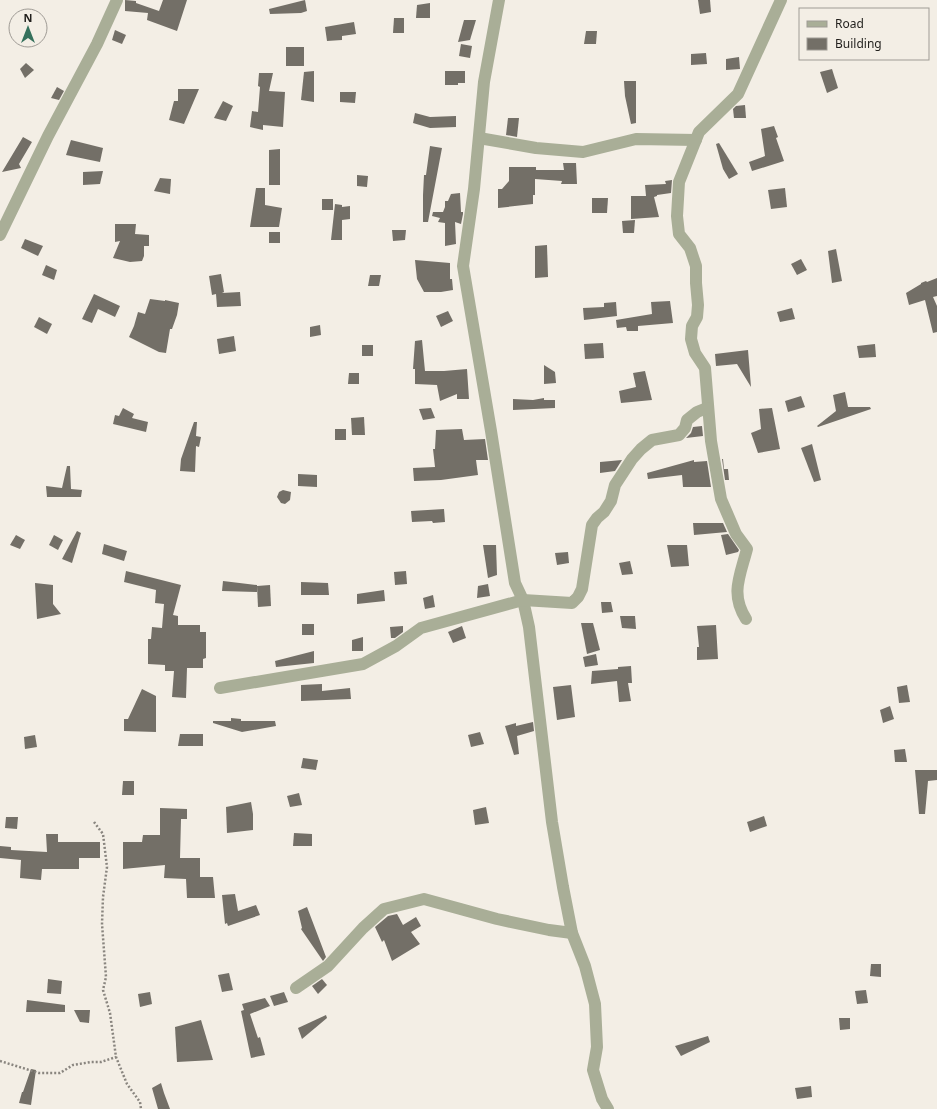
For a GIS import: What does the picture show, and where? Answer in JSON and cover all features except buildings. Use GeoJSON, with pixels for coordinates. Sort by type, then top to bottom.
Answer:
{"type":"FeatureCollection","features":[{"type":"Feature","properties":{"kind":"street"},"geometry":{"type":"LineString","coordinates":[[0,235],[48,136],[97,44],[117,0]]}},
{"type":"Feature","properties":{"kind":"street"},"geometry":{"type":"LineString","coordinates":[[499,0],[484,82],[474,189],[463,266],[490,423],[515,583],[523,600],[529,627],[552,822],[563,887],[572,933],[586,966],[595,1004],[596,1047],[593,1070],[602,1099],[608,1109]]}},
{"type":"Feature","properties":{"kind":"street"},"geometry":{"type":"LineString","coordinates":[[746,619],[736,598],[747,549],[736,534],[721,499],[711,441],[705,368],[695,353],[691,339],[692,326],[697,317],[698,305],[696,266],[690,248],[679,234],[679,182],[699,132],[738,94],[781,0]]}},
{"type":"Feature","properties":{"kind":"street"},"geometry":{"type":"LineString","coordinates":[[479,138],[536,148],[583,152],[636,139],[696,140]]}},
{"type":"Feature","properties":{"kind":"street"},"geometry":{"type":"LineString","coordinates":[[220,688],[363,664],[396,646],[422,628],[523,600],[572,603],[578,598],[582,589],[592,525],[604,512],[610,501],[615,485],[632,459],[652,440],[679,435],[685,428],[687,420],[697,412],[708,408]]}},
{"type":"Feature","properties":{"kind":"street"},"geometry":{"type":"LineString","coordinates":[[296,988],[328,966],[363,928],[384,909],[424,899],[497,919],[549,930],[572,933]]}},
{"type":"Feature","properties":{"kind":"path"},"geometry":{"type":"LineString","coordinates":[[94,822],[103,834],[107,868],[103,897],[102,924],[106,977],[103,990],[110,1013],[116,1057],[127,1084],[140,1102],[141,1109]]}},
{"type":"Feature","properties":{"kind":"path"},"geometry":{"type":"LineString","coordinates":[[0,1061],[39,1073],[60,1073],[73,1065],[101,1062],[116,1057]]}}]}
